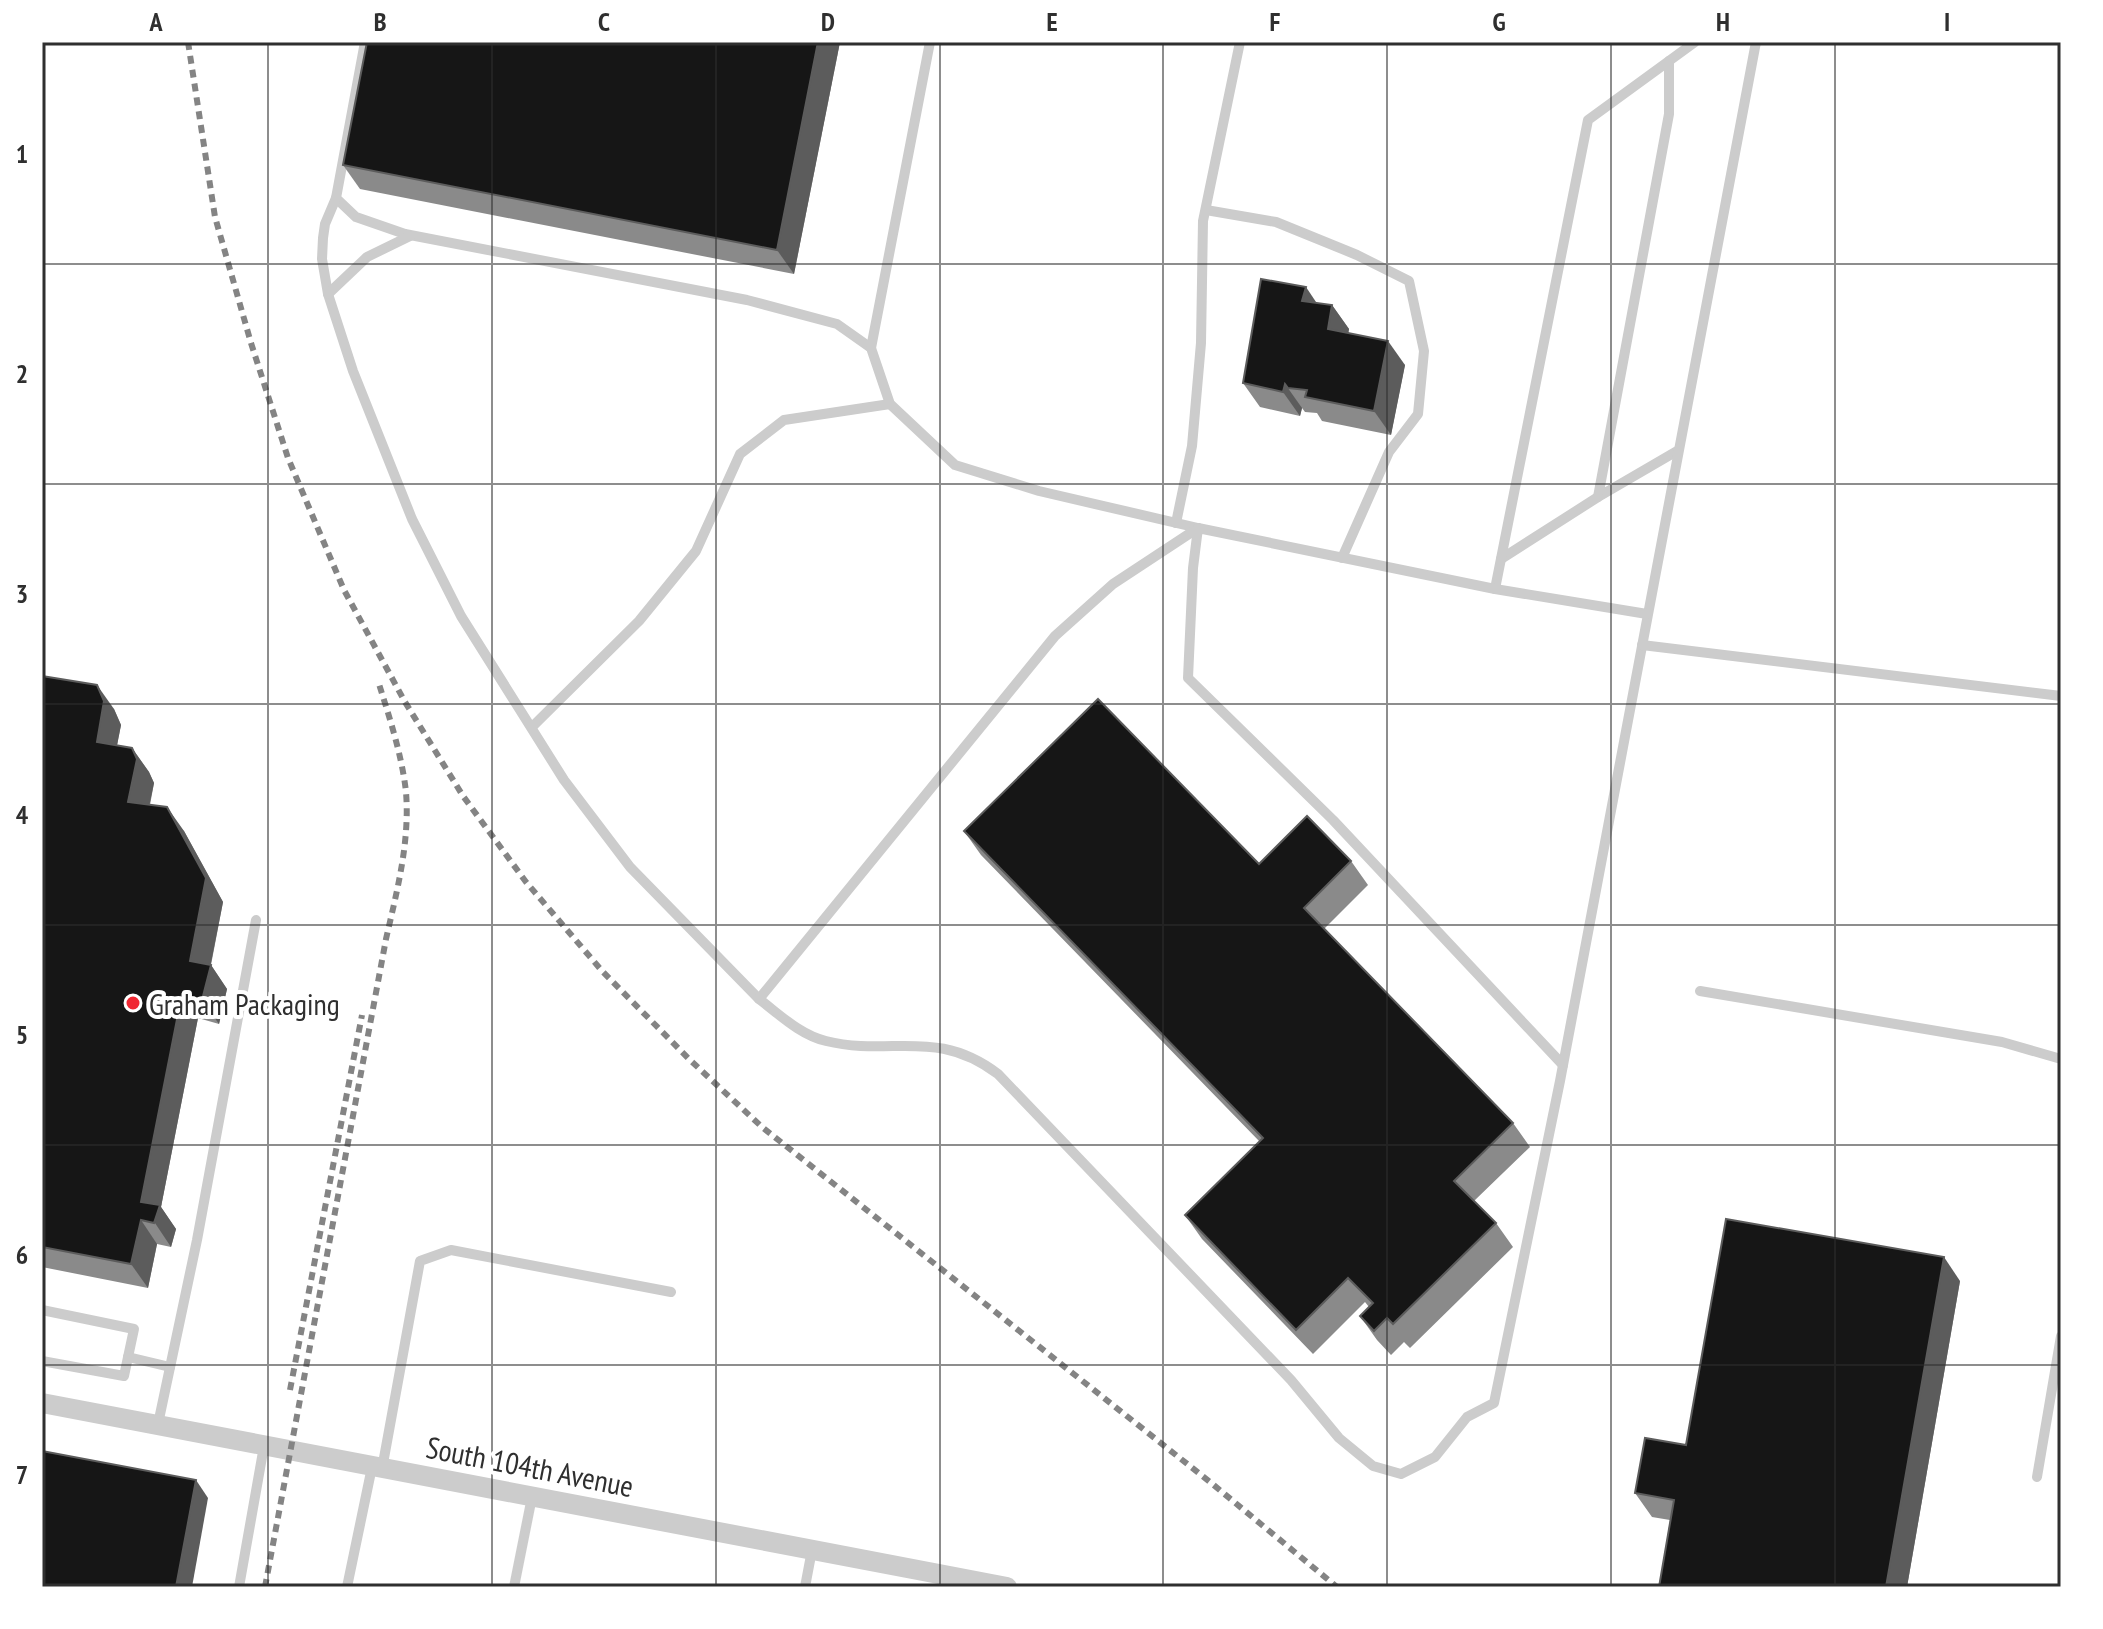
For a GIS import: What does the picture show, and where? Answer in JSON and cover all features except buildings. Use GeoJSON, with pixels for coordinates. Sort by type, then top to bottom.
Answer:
{"type":"FeatureCollection","features":[{"type":"Feature","properties":{"kind":"street","name":"South 104th Avenue"},"geometry":{"type":"LineString","coordinates":[[42,1403],[1007,1587]]}},
{"type":"Feature","properties":{"kind":"lane"},"geometry":{"type":"LineString","coordinates":[[365,42],[336,198],[325,224],[322,259],[328,294],[353,371],[412,519],[461,616],[564,780],[630,867],[759,999],[805,1033],[824,1041],[852,1045],[929,1046],[966,1053],[998,1074],[1291,1380],[1339,1438],[1373,1466],[1401,1474],[1435,1457],[1467,1417],[1494,1403],[1563,1065],[1756,42]]}},
{"type":"Feature","properties":{"kind":"lane"},"geometry":{"type":"LineString","coordinates":[[930,42],[871,348],[890,404],[955,465],[1039,491],[1198,528],[1495,589],[1647,614]]}},
{"type":"Feature","properties":{"kind":"lane"},"geometry":{"type":"LineString","coordinates":[[1176,523],[1192,446],[1201,343],[1203,221],[1240,42]]}},
{"type":"Feature","properties":{"kind":"lane"},"geometry":{"type":"LineString","coordinates":[[1495,589],[1588,120],[1695,42]]}},
{"type":"Feature","properties":{"kind":"lane"},"geometry":{"type":"LineString","coordinates":[[1598,497],[1669,114],[1669,61]]}},
{"type":"Feature","properties":{"kind":"lane"},"geometry":{"type":"LineString","coordinates":[[336,198],[356,217],[411,236],[747,300],[837,324],[871,348]]}},
{"type":"Feature","properties":{"kind":"lane"},"geometry":{"type":"LineString","coordinates":[[1206,210],[1276,222],[1357,255],[1409,281],[1424,351],[1418,414],[1389,452],[1342,558]]}},
{"type":"Feature","properties":{"kind":"lane"},"geometry":{"type":"LineString","coordinates":[[328,294],[367,257],[411,236]]}},
{"type":"Feature","properties":{"kind":"lane"},"geometry":{"type":"LineString","coordinates":[[532,727],[639,621],[696,551],[740,454],[784,420],[890,404]]}},
{"type":"Feature","properties":{"kind":"lane"},"geometry":{"type":"LineString","coordinates":[[1501,559],[1677,451]]}},
{"type":"Feature","properties":{"kind":"lane"},"geometry":{"type":"LineString","coordinates":[[759,999],[1055,636],[1113,584],[1198,528]]}},
{"type":"Feature","properties":{"kind":"lane"},"geometry":{"type":"LineString","coordinates":[[1198,528],[1188,678],[1333,820],[1563,1065]]}},
{"type":"Feature","properties":{"kind":"lane"},"geometry":{"type":"LineString","coordinates":[[1642,645],[2061,696]]}},
{"type":"Feature","properties":{"kind":"lane"},"geometry":{"type":"LineString","coordinates":[[158,1424],[256,920]]}},
{"type":"Feature","properties":{"kind":"lane"},"geometry":{"type":"LineString","coordinates":[[1700,991],[2002,1042],[2061,1059]]}},
{"type":"Feature","properties":{"kind":"lane"},"geometry":{"type":"LineString","coordinates":[[347,1587],[377,1468],[420,1261],[451,1250],[671,1292]]}},
{"type":"Feature","properties":{"kind":"lane"},"geometry":{"type":"LineString","coordinates":[[42,1310],[134,1329],[124,1376],[42,1361]]}},
{"type":"Feature","properties":{"kind":"lane"},"geometry":{"type":"LineString","coordinates":[[2037,1477],[2061,1336]]}},
{"type":"Feature","properties":{"kind":"lane"},"geometry":{"type":"LineString","coordinates":[[128,1357],[170,1367]]}},
{"type":"Feature","properties":{"kind":"lane"},"geometry":{"type":"LineString","coordinates":[[239,1587],[264,1446]]}},
{"type":"Feature","properties":{"kind":"lane"},"geometry":{"type":"LineString","coordinates":[[514,1587],[532,1497]]}},
{"type":"Feature","properties":{"kind":"lane"},"geometry":{"type":"LineString","coordinates":[[805,1587],[812,1550]]}},
{"type":"Feature","properties":{"kind":"railway"},"geometry":{"type":"LineString","coordinates":[[188,42],[215,217],[288,458],[344,590],[405,702],[463,796],[526,882],[603,972],[762,1127],[1210,1482],[1337,1587]]}},
{"type":"Feature","properties":{"kind":"railway"},"geometry":{"type":"LineString","coordinates":[[265,1587],[404,848],[407,811],[404,778],[379,684]]}},
{"type":"Feature","properties":{"kind":"railway"},"geometry":{"type":"LineString","coordinates":[[290,1390],[362,1015]]}},
{"type":"Feature","properties":{"kind":"place","name":"Graham Packaging"},"geometry":{"type":"Point","coordinates":[133,1003]}}]}
